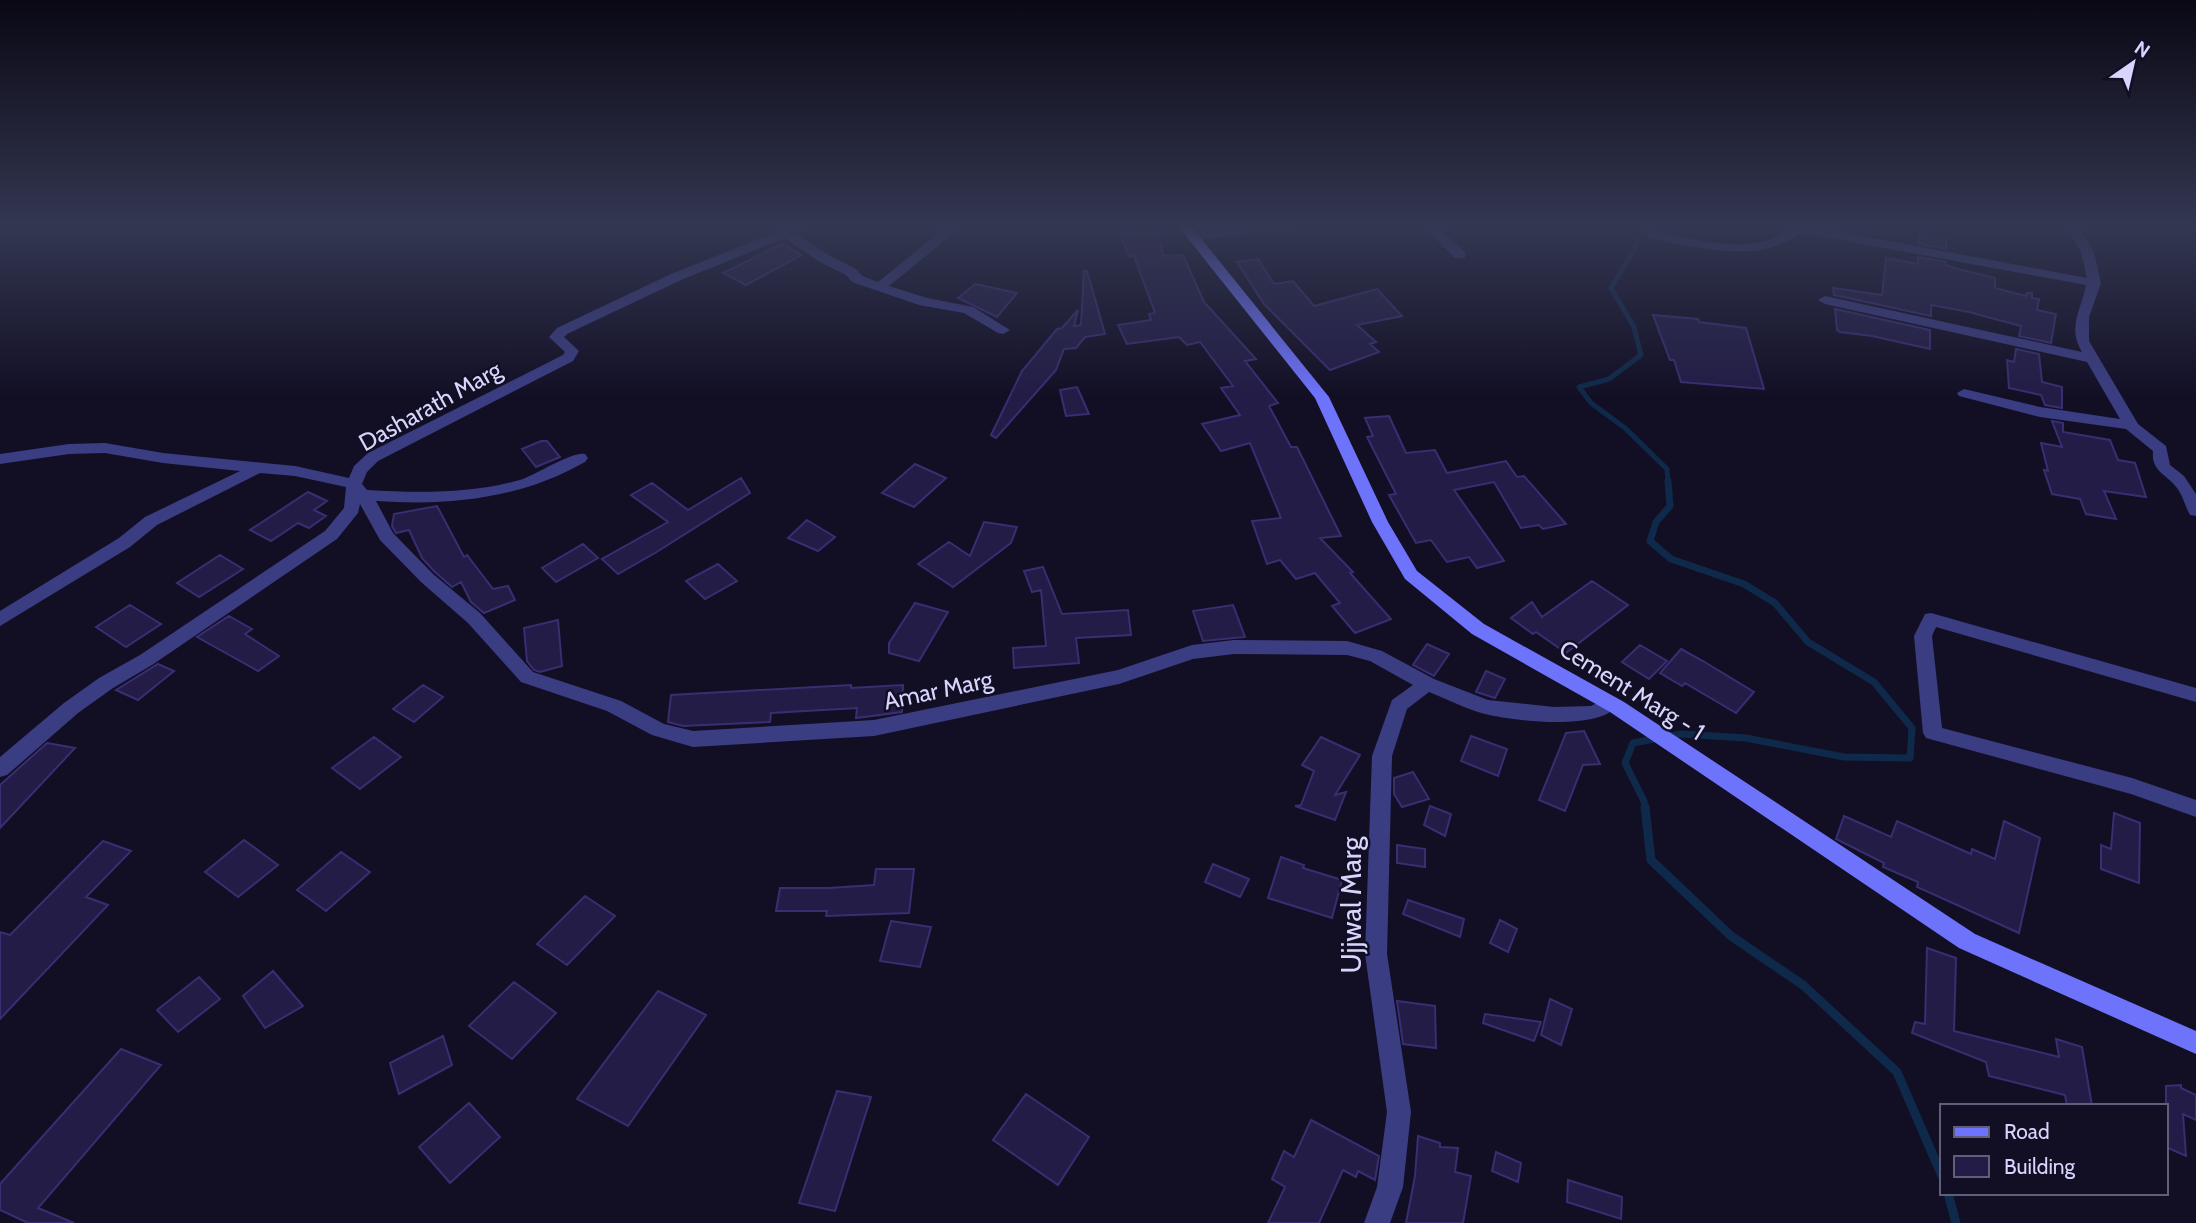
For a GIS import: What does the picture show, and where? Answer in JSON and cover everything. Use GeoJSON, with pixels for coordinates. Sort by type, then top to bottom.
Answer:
{"type":"FeatureCollection","features":[{"type":"Feature","properties":{"kind":"street","name":"Dasharath Marg"},"geometry":{"type":"LineString","coordinates":[[0,769],[71,708],[106,683],[146,660],[331,535],[352,509],[360,470],[373,457],[568,358],[572,351],[556,337],[562,331],[663,283]]}},
{"type":"Feature","properties":{"kind":"street"},"geometry":{"type":"LineString","coordinates":[[871,283],[924,302],[968,310],[1003,330]]}},
{"type":"Feature","properties":{"kind":"street"},"geometry":{"type":"LineString","coordinates":[[881,286],[885,283]]}},
{"type":"Feature","properties":{"kind":"street","name":"Cement Marg - 1"},"geometry":{"type":"LineString","coordinates":[[1231,283],[1322,397],[1380,522],[1410,575],[1479,628],[1613,705],[1967,941],[2196,1043]]}},
{"type":"Feature","properties":{"kind":"street"},"geometry":{"type":"LineString","coordinates":[[2094,283],[2081,314],[2080,331],[2131,425],[2161,449],[2159,460],[2165,471],[2181,483],[2196,511]]}},
{"type":"Feature","properties":{"kind":"street"},"geometry":{"type":"LineString","coordinates":[[1825,300],[2093,359]]}},
{"type":"Feature","properties":{"kind":"street"},"geometry":{"type":"LineString","coordinates":[[1964,393],[2040,412],[2131,425]]}},
{"type":"Feature","properties":{"kind":"street"},"geometry":{"type":"LineString","coordinates":[[0,459],[69,449],[105,448],[163,458],[295,471],[400,498],[492,494],[564,468],[580,458]]}},
{"type":"Feature","properties":{"kind":"street"},"geometry":{"type":"LineString","coordinates":[[0,620],[125,542],[151,521],[239,475],[259,468]]}},
{"type":"Feature","properties":{"kind":"street","name":"Amar Marg"},"geometry":{"type":"LineString","coordinates":[[358,489],[376,513],[386,536],[427,578],[474,618],[527,677],[614,706],[659,730],[693,739],[874,728],[1119,677],[1192,652],[1234,647],[1347,648],[1376,656],[1427,684],[1488,707],[1555,714],[1594,713],[1613,705]]}},
{"type":"Feature","properties":{"kind":"street"},"geometry":{"type":"LineString","coordinates":[[2196,695],[1931,619],[1923,636],[1933,733],[2132,786],[2196,809]]}},
{"type":"Feature","properties":{"kind":"street","name":"Ujjwal Marg"},"geometry":{"type":"LineString","coordinates":[[1377,1223],[1390,1187],[1399,1112],[1376,954],[1382,756],[1399,705],[1427,684]]}},
{"type":"Feature","properties":{"kind":"building"},"geometry":{"type":"Polygon","coordinates":[[[1083,283],[1090,283],[1105,334],[1085,337],[1076,348],[1064,349],[1056,370],[996,438],[991,435],[1022,371],[1057,329],[1062,328],[1078,310],[1074,326],[1081,325],[1083,283]]]}},
{"type":"Feature","properties":{"kind":"building"},"geometry":{"type":"Polygon","coordinates":[[[1144,283],[1196,283],[1204,302],[1256,359],[1245,361],[1278,403],[1269,406],[1291,447],[1297,447],[1341,536],[1320,538],[1353,572],[1350,573],[1391,619],[1355,633],[1332,606],[1340,603],[1315,573],[1296,579],[1280,560],[1267,564],[1252,521],[1281,518],[1250,443],[1221,451],[1202,424],[1240,415],[1221,388],[1233,386],[1200,342],[1187,345],[1179,337],[1127,344],[1118,325],[1151,320],[1149,314],[1155,313],[1144,283]]]}},
{"type":"Feature","properties":{"kind":"building"},"geometry":{"type":"Polygon","coordinates":[[[1251,283],[1295,283],[1314,306],[1377,289],[1402,316],[1357,325],[1376,342],[1370,344],[1379,352],[1330,370],[1264,304],[1251,283]]]}},
{"type":"Feature","properties":{"kind":"building"},"geometry":{"type":"Polygon","coordinates":[[[1883,283],[1995,283],[1995,288],[2026,296],[2027,293],[2032,293],[2032,298],[2039,299],[2037,310],[2056,314],[2051,343],[2019,336],[2021,326],[1969,312],[1931,305],[1931,316],[1834,295],[1833,288],[1882,295],[1883,283]]]}},
{"type":"Feature","properties":{"kind":"building"},"geometry":{"type":"Polygon","coordinates":[[[975,284],[1017,293],[997,317],[958,298],[975,284]]]}},
{"type":"Feature","properties":{"kind":"building"},"geometry":{"type":"Polygon","coordinates":[[[1835,309],[1930,330],[1930,349],[1840,332],[1837,330],[1835,309]]]}},
{"type":"Feature","properties":{"kind":"building"},"geometry":{"type":"Polygon","coordinates":[[[1653,315],[1698,319],[1699,322],[1746,328],[1764,389],[1681,382],[1653,315]]]}},
{"type":"Feature","properties":{"kind":"building"},"geometry":{"type":"Polygon","coordinates":[[[2016,349],[2039,354],[2042,382],[2062,387],[2062,408],[2045,405],[2041,395],[2009,388],[2007,360],[2014,362],[2016,349]]]}},
{"type":"Feature","properties":{"kind":"building"},"geometry":{"type":"Polygon","coordinates":[[[1077,387],[1089,414],[1066,416],[1060,390],[1077,387]]]}},
{"type":"Feature","properties":{"kind":"building"},"geometry":{"type":"Polygon","coordinates":[[[1389,416],[1406,453],[1435,450],[1447,473],[1506,461],[1517,477],[1524,476],[1566,524],[1543,529],[1539,525],[1521,528],[1494,482],[1454,490],[1504,561],[1477,568],[1469,557],[1447,562],[1431,540],[1416,543],[1389,495],[1396,494],[1367,437],[1373,436],[1365,418],[1389,416]]]}},
{"type":"Feature","properties":{"kind":"building"},"geometry":{"type":"Polygon","coordinates":[[[2052,421],[2063,423],[2063,432],[2110,440],[2118,460],[2135,463],[2146,497],[2104,491],[2116,519],[2086,514],[2080,499],[2052,494],[2044,470],[2048,471],[2041,443],[2062,447],[2052,421]]]}},
{"type":"Feature","properties":{"kind":"building"},"geometry":{"type":"Polygon","coordinates":[[[547,441],[560,457],[536,467],[522,449],[547,441]]]}},
{"type":"Feature","properties":{"kind":"building"},"geometry":{"type":"Polygon","coordinates":[[[915,464],[946,478],[914,507],[882,493],[915,464]]]}},
{"type":"Feature","properties":{"kind":"building"},"geometry":{"type":"Polygon","coordinates":[[[741,478],[750,493],[655,553],[618,574],[602,559],[668,522],[631,495],[652,483],[688,510],[741,478]]]}},
{"type":"Feature","properties":{"kind":"building"},"geometry":{"type":"Polygon","coordinates":[[[308,492],[327,501],[314,510],[326,516],[309,528],[298,523],[271,541],[250,530],[308,492]]]}},
{"type":"Feature","properties":{"kind":"building"},"geometry":{"type":"Polygon","coordinates":[[[437,506],[464,557],[467,555],[493,589],[508,586],[515,600],[484,613],[471,602],[461,582],[452,587],[422,558],[409,530],[396,533],[392,526],[394,514],[437,506]]]}},
{"type":"Feature","properties":{"kind":"building"},"geometry":{"type":"Polygon","coordinates":[[[807,520],[835,537],[818,551],[788,538],[807,520]]]}},
{"type":"Feature","properties":{"kind":"building"},"geometry":{"type":"Polygon","coordinates":[[[984,522],[1017,527],[1011,543],[953,587],[918,564],[949,542],[970,556],[984,522]]]}},
{"type":"Feature","properties":{"kind":"building"},"geometry":{"type":"Polygon","coordinates":[[[583,544],[598,558],[556,582],[542,568],[583,544]]]}},
{"type":"Feature","properties":{"kind":"building"},"geometry":{"type":"Polygon","coordinates":[[[220,555],[243,569],[199,597],[177,583],[220,555]]]}},
{"type":"Feature","properties":{"kind":"building"},"geometry":{"type":"Polygon","coordinates":[[[718,564],[737,581],[705,599],[686,581],[718,564]]]}},
{"type":"Feature","properties":{"kind":"building"},"geometry":{"type":"Polygon","coordinates":[[[1043,567],[1062,614],[1128,610],[1131,635],[1076,638],[1079,663],[1014,668],[1013,648],[1046,646],[1041,590],[1032,592],[1024,571],[1043,567]]]}},
{"type":"Feature","properties":{"kind":"building"},"geometry":{"type":"Polygon","coordinates":[[[1592,581],[1628,605],[1566,653],[1511,618],[1532,602],[1542,617],[1592,581]]]}},
{"type":"Feature","properties":{"kind":"building"},"geometry":{"type":"Polygon","coordinates":[[[915,603],[948,612],[919,661],[889,653],[889,643],[915,603]]]}},
{"type":"Feature","properties":{"kind":"building"},"geometry":{"type":"Polygon","coordinates":[[[130,605],[161,624],[126,647],[96,627],[130,605]]]}},
{"type":"Feature","properties":{"kind":"building"},"geometry":{"type":"Polygon","coordinates":[[[1233,605],[1245,637],[1203,641],[1193,611],[1233,605]]]}},
{"type":"Feature","properties":{"kind":"building"},"geometry":{"type":"Polygon","coordinates":[[[229,616],[252,629],[245,634],[279,656],[258,671],[197,637],[229,616]]]}},
{"type":"Feature","properties":{"kind":"building"},"geometry":{"type":"Polygon","coordinates":[[[558,620],[562,666],[540,672],[534,670],[527,661],[524,628],[558,620]]]}},
{"type":"Feature","properties":{"kind":"building"},"geometry":{"type":"Polygon","coordinates":[[[1427,644],[1449,654],[1434,676],[1413,665],[1427,644]]]}},
{"type":"Feature","properties":{"kind":"building"},"geometry":{"type":"Polygon","coordinates":[[[1640,645],[1667,661],[1649,679],[1622,662],[1640,645]]]}},
{"type":"Feature","properties":{"kind":"building"},"geometry":{"type":"Polygon","coordinates":[[[1681,649],[1754,692],[1736,713],[1685,683],[1682,686],[1660,673],[1681,649]]]}},
{"type":"Feature","properties":{"kind":"building"},"geometry":{"type":"Polygon","coordinates":[[[158,664],[174,671],[138,700],[116,690],[158,664]]]}},
{"type":"Feature","properties":{"kind":"building"},"geometry":{"type":"Polygon","coordinates":[[[1486,671],[1505,679],[1495,698],[1476,692],[1486,671]]]}},
{"type":"Feature","properties":{"kind":"building"},"geometry":{"type":"Polygon","coordinates":[[[423,685],[443,697],[414,722],[393,709],[423,685]]]}},
{"type":"Feature","properties":{"kind":"building"},"geometry":{"type":"Polygon","coordinates":[[[851,685],[851,688],[903,685],[902,712],[856,718],[857,708],[771,713],[770,722],[683,726],[668,722],[671,695],[851,685]]]}},
{"type":"Feature","properties":{"kind":"building"},"geometry":{"type":"Polygon","coordinates":[[[1584,731],[1600,764],[1583,765],[1565,811],[1539,800],[1566,733],[1584,731]]]}},
{"type":"Feature","properties":{"kind":"building"},"geometry":{"type":"Polygon","coordinates":[[[1471,736],[1507,749],[1498,776],[1461,761],[1471,736]]]}},
{"type":"Feature","properties":{"kind":"building"},"geometry":{"type":"Polygon","coordinates":[[[374,737],[401,757],[360,789],[332,768],[374,737]]]}},
{"type":"Feature","properties":{"kind":"building"},"geometry":{"type":"Polygon","coordinates":[[[1321,737],[1360,755],[1335,795],[1346,792],[1335,820],[1295,806],[1301,805],[1314,771],[1302,765],[1321,737]]]}},
{"type":"Feature","properties":{"kind":"building"},"geometry":{"type":"Polygon","coordinates":[[[47,743],[75,748],[0,828],[0,785],[47,743]]]}},
{"type":"Feature","properties":{"kind":"building"},"geometry":{"type":"Polygon","coordinates":[[[1413,772],[1429,799],[1402,807],[1394,794],[1394,778],[1413,772]]]}},
{"type":"Feature","properties":{"kind":"building"},"geometry":{"type":"Polygon","coordinates":[[[1430,806],[1451,814],[1445,836],[1424,825],[1430,806]]]}},
{"type":"Feature","properties":{"kind":"building"},"geometry":{"type":"Polygon","coordinates":[[[2114,813],[2140,823],[2139,883],[2101,869],[2101,845],[2111,849],[2114,813]]]}},
{"type":"Feature","properties":{"kind":"building"},"geometry":{"type":"Polygon","coordinates":[[[1844,816],[1891,837],[1897,821],[1971,854],[1972,849],[1995,859],[2004,821],[2040,838],[2019,933],[1917,887],[1918,882],[1883,867],[1884,863],[1836,839],[1844,816]]]}},
{"type":"Feature","properties":{"kind":"building"},"geometry":{"type":"Polygon","coordinates":[[[244,840],[278,865],[238,897],[205,872],[244,840]]]}},
{"type":"Feature","properties":{"kind":"building"},"geometry":{"type":"Polygon","coordinates":[[[103,841],[131,851],[86,897],[108,905],[0,1019],[0,932],[10,935],[103,841]]]}},
{"type":"Feature","properties":{"kind":"building"},"geometry":{"type":"Polygon","coordinates":[[[1397,845],[1425,849],[1425,867],[1397,863],[1397,845]]]}},
{"type":"Feature","properties":{"kind":"building"},"geometry":{"type":"Polygon","coordinates":[[[341,852],[370,872],[326,911],[297,890],[341,852]]]}},
{"type":"Feature","properties":{"kind":"building"},"geometry":{"type":"Polygon","coordinates":[[[1281,857],[1304,865],[1303,868],[1342,880],[1332,918],[1268,898],[1281,857]]]}},
{"type":"Feature","properties":{"kind":"building"},"geometry":{"type":"Polygon","coordinates":[[[1213,864],[1249,879],[1240,897],[1205,882],[1213,864]]]}},
{"type":"Feature","properties":{"kind":"building"},"geometry":{"type":"Polygon","coordinates":[[[876,869],[914,869],[909,913],[826,916],[827,911],[776,911],[780,888],[874,885],[876,869]]]}},
{"type":"Feature","properties":{"kind":"building"},"geometry":{"type":"Polygon","coordinates":[[[585,896],[615,916],[567,965],[537,944],[585,896]]]}},
{"type":"Feature","properties":{"kind":"building"},"geometry":{"type":"Polygon","coordinates":[[[1408,900],[1464,919],[1460,937],[1403,914],[1408,900]]]}},
{"type":"Feature","properties":{"kind":"building"},"geometry":{"type":"Polygon","coordinates":[[[1500,920],[1517,929],[1508,952],[1490,943],[1500,920]]]}},
{"type":"Feature","properties":{"kind":"building"},"geometry":{"type":"Polygon","coordinates":[[[891,921],[931,927],[920,967],[880,961],[891,921]]]}},
{"type":"Feature","properties":{"kind":"building"},"geometry":{"type":"Polygon","coordinates":[[[1927,948],[1956,958],[1954,1031],[2059,1057],[2056,1039],[2082,1047],[2092,1104],[2067,1104],[2065,1095],[1989,1076],[1986,1062],[1912,1033],[1915,1022],[1925,1024],[1927,948]]]}},
{"type":"Feature","properties":{"kind":"building"},"geometry":{"type":"Polygon","coordinates":[[[273,971],[303,1006],[265,1028],[243,996],[273,971]]]}},
{"type":"Feature","properties":{"kind":"building"},"geometry":{"type":"Polygon","coordinates":[[[199,977],[220,999],[178,1032],[157,1010],[199,977]]]}},
{"type":"Feature","properties":{"kind":"building"},"geometry":{"type":"Polygon","coordinates":[[[514,982],[556,1013],[512,1059],[469,1026],[514,982]]]}},
{"type":"Feature","properties":{"kind":"building"},"geometry":{"type":"Polygon","coordinates":[[[658,991],[706,1015],[628,1126],[577,1099],[658,991]]]}},
{"type":"Feature","properties":{"kind":"building"},"geometry":{"type":"Polygon","coordinates":[[[1550,999],[1572,1009],[1561,1045],[1541,1035],[1550,999]]]}},
{"type":"Feature","properties":{"kind":"building"},"geometry":{"type":"Polygon","coordinates":[[[1397,1001],[1435,1006],[1436,1048],[1403,1044],[1397,1001]]]}},
{"type":"Feature","properties":{"kind":"building"},"geometry":{"type":"Polygon","coordinates":[[[1485,1014],[1541,1022],[1534,1041],[1483,1023],[1485,1014]]]}},
{"type":"Feature","properties":{"kind":"building"},"geometry":{"type":"Polygon","coordinates":[[[443,1036],[452,1065],[399,1094],[390,1063],[443,1036]]]}},
{"type":"Feature","properties":{"kind":"building"},"geometry":{"type":"Polygon","coordinates":[[[121,1049],[161,1065],[38,1208],[74,1223],[28,1223],[0,1210],[0,1184],[121,1049]]]}},
{"type":"Feature","properties":{"kind":"building"},"geometry":{"type":"Polygon","coordinates":[[[2181,1085],[2181,1088],[2196,1095],[2196,1120],[2183,1114],[2186,1156],[2168,1148],[2166,1086],[2181,1085]]]}},
{"type":"Feature","properties":{"kind":"building"},"geometry":{"type":"Polygon","coordinates":[[[837,1091],[871,1097],[835,1211],[799,1203],[837,1091]]]}},
{"type":"Feature","properties":{"kind":"building"},"geometry":{"type":"Polygon","coordinates":[[[1026,1094],[1089,1137],[1058,1185],[993,1140],[1026,1094]]]}},
{"type":"Feature","properties":{"kind":"building"},"geometry":{"type":"Polygon","coordinates":[[[469,1103],[500,1137],[450,1183],[419,1147],[469,1103]]]}},
{"type":"Feature","properties":{"kind":"building"},"geometry":{"type":"Polygon","coordinates":[[[1311,1120],[1379,1156],[1375,1180],[1358,1171],[1356,1177],[1343,1170],[1319,1223],[1268,1223],[1285,1187],[1272,1179],[1284,1151],[1294,1157],[1311,1120]]]}},
{"type":"Feature","properties":{"kind":"building"},"geometry":{"type":"Polygon","coordinates":[[[1418,1136],[1440,1143],[1440,1147],[1458,1148],[1455,1172],[1471,1176],[1463,1223],[1406,1223],[1415,1176],[1418,1136]]]}},
{"type":"Feature","properties":{"kind":"building"},"geometry":{"type":"Polygon","coordinates":[[[1496,1152],[1521,1163],[1518,1182],[1492,1171],[1496,1152]]]}},
{"type":"Feature","properties":{"kind":"building"},"geometry":{"type":"Polygon","coordinates":[[[1568,1180],[1622,1197],[1621,1219],[1567,1202],[1568,1180]]]}},
{"type":"Feature","properties":{"kind":"waterway"},"geometry":{"type":"LineString","coordinates":[[1614,283],[1611,288],[1634,327],[1641,355],[1609,379],[1579,387],[1591,403],[1625,428],[1667,469],[1668,483]]}},
{"type":"Feature","properties":{"kind":"waterway"},"geometry":{"type":"LineString","coordinates":[[1645,808],[1625,763],[1633,743],[1681,734],[1746,738],[1844,757],[1910,758],[1912,728],[1874,682],[1808,642],[1775,603],[1744,584],[1671,559],[1650,541],[1656,522],[1670,506],[1668,481]]}},
{"type":"Feature","properties":{"kind":"waterway"},"geometry":{"type":"LineString","coordinates":[[1645,807],[1651,860],[1731,936],[1803,985],[1897,1072],[1940,1171]]}},
{"type":"Feature","properties":{"kind":"waterway"},"geometry":{"type":"LineString","coordinates":[[1949,1195],[1956,1223]]}}]}
